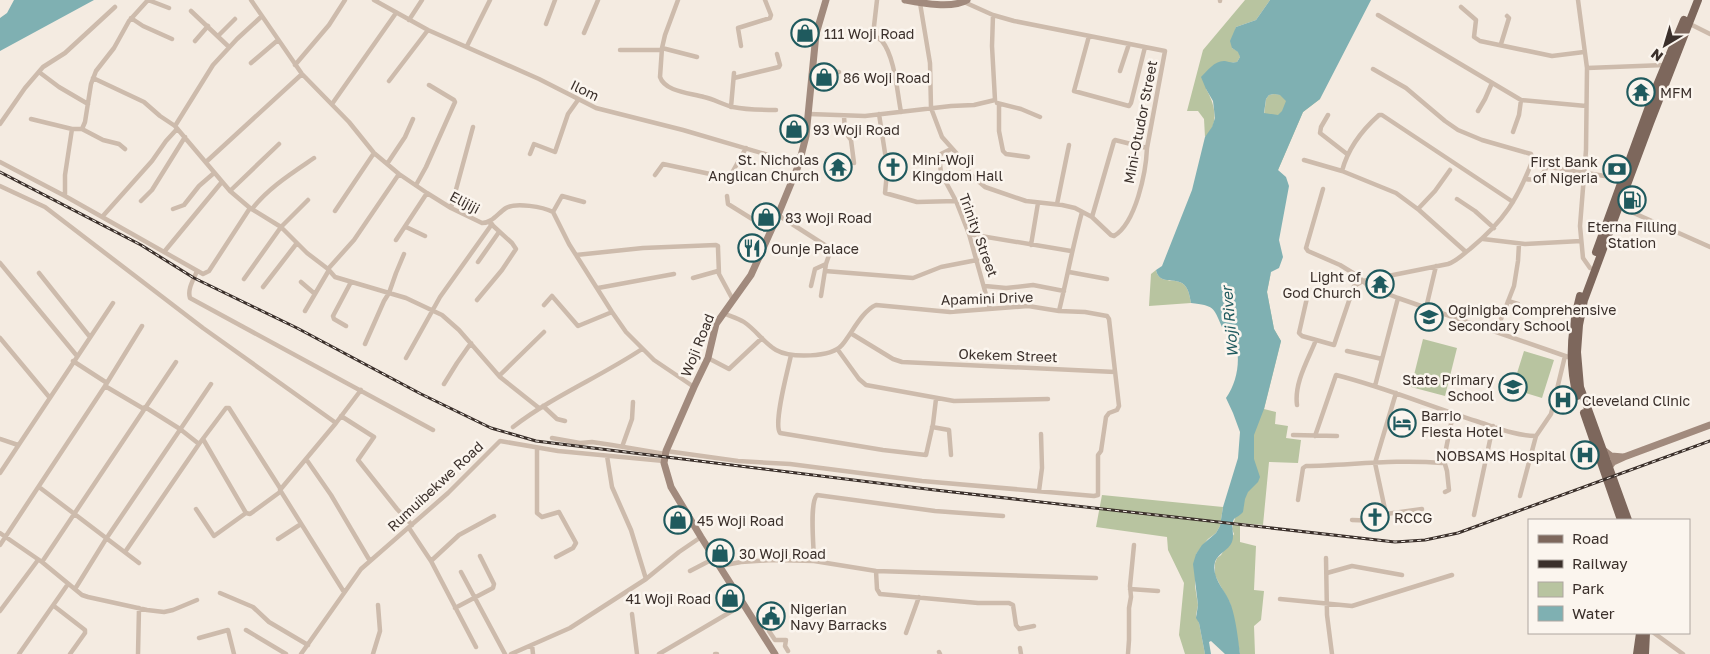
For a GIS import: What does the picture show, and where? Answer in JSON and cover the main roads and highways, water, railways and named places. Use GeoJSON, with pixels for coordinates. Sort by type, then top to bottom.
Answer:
{"type":"FeatureCollection","features":[{"type":"Feature","properties":{"kind":"main road","name":"Woji Road"},"geometry":{"type":"LineString","coordinates":[[775,654],[669,484],[665,455],[708,358],[716,324],[751,275],[800,164],[809,114],[817,27],[826,0]]}},
{"type":"Feature","properties":{"kind":"main road"},"geometry":{"type":"LineString","coordinates":[[905,0],[920,3],[948,4],[965,1]]}},
{"type":"Feature","properties":{"kind":"main road"},"geometry":{"type":"LineString","coordinates":[[1607,468],[1580,387],[1577,365],[1578,337],[1584,300],[1623,179],[1665,65],[1693,0]]}},
{"type":"Feature","properties":{"kind":"main road"},"geometry":{"type":"LineString","coordinates":[[1628,519],[1577,396],[1568,357],[1580,296],[1590,268],[1698,0]]}},
{"type":"Feature","properties":{"kind":"main road"},"geometry":{"type":"LineString","coordinates":[[1607,468],[1613,462],[1624,457],[1710,425]]}},
{"type":"Feature","properties":{"kind":"main road"},"geometry":{"type":"LineString","coordinates":[[1602,449],[1611,456],[1624,457]]}},
{"type":"Feature","properties":{"kind":"main road"},"geometry":{"type":"LineString","coordinates":[[1614,488],[1621,519]]}},
{"type":"Feature","properties":{"kind":"main road"},"geometry":{"type":"LineString","coordinates":[[1637,654],[1640,634]]}},
{"type":"Feature","properties":{"kind":"main road"},"geometry":{"type":"LineString","coordinates":[[1644,654],[1646,634]]}},
{"type":"Feature","properties":{"kind":"water"},"geometry":{"type":"Polygon","coordinates":[[[14,0],[94,0],[0,51],[0,18],[7,13],[14,0]]]}},
{"type":"Feature","properties":{"kind":"water","name":"Woji River"},"geometry":{"type":"Polygon","coordinates":[[[1270,0],[1371,0],[1320,99],[1303,112],[1278,170],[1286,177],[1289,186],[1279,240],[1283,257],[1279,268],[1271,272],[1267,292],[1274,329],[1281,341],[1264,409],[1254,435],[1254,459],[1260,477],[1258,482],[1248,492],[1243,512],[1234,519],[1232,524],[1232,542],[1216,559],[1214,568],[1217,579],[1233,611],[1240,654],[1225,654],[1211,641],[1209,642],[1211,654],[1205,654],[1199,623],[1196,618],[1198,605],[1193,564],[1196,554],[1202,545],[1216,533],[1220,526],[1223,507],[1238,458],[1240,432],[1226,398],[1237,373],[1238,355],[1230,328],[1222,327],[1212,308],[1191,303],[1188,290],[1183,284],[1161,278],[1156,270],[1162,266],[1192,190],[1205,137],[1212,127],[1215,118],[1213,101],[1201,77],[1218,62],[1237,62],[1240,57],[1238,52],[1232,48],[1230,41],[1236,27],[1256,20],[1270,0]],[[1269,95],[1266,99],[1264,113],[1278,115],[1282,111],[1286,101],[1280,95],[1269,95]]]}},
{"type":"Feature","properties":{"kind":"railway"},"geometry":{"type":"LineString","coordinates":[[0,172],[141,245],[194,278],[297,328],[421,394],[491,428],[536,441],[935,490],[1395,542],[1425,540],[1458,533],[1710,441]]}},
{"type":"Feature","properties":{"kind":"place","name":"111 Woji Road"},"geometry":{"type":"Point","coordinates":[805,33]}},
{"type":"Feature","properties":{"kind":"place","name":"86 Woji Road"},"geometry":{"type":"Point","coordinates":[824,77]}},
{"type":"Feature","properties":{"kind":"place","name":"MFM"},"geometry":{"type":"Point","coordinates":[1641,92]}},
{"type":"Feature","properties":{"kind":"place","name":"93 Woji Road"},"geometry":{"type":"Point","coordinates":[794,129]}},
{"type":"Feature","properties":{"kind":"place","name":"St. Nicholas Anglican Church"},"geometry":{"type":"Point","coordinates":[838,167]}},
{"type":"Feature","properties":{"kind":"place","name":"Mini-Woji Kingdom Hall"},"geometry":{"type":"Point","coordinates":[893,167]}},
{"type":"Feature","properties":{"kind":"place","name":"First Bank of Nigeria"},"geometry":{"type":"Point","coordinates":[1617,169]}},
{"type":"Feature","properties":{"kind":"place","name":"Eterna Filling Station"},"geometry":{"type":"Point","coordinates":[1632,200]}},
{"type":"Feature","properties":{"kind":"place","name":"83 Woji Road"},"geometry":{"type":"Point","coordinates":[766,217]}},
{"type":"Feature","properties":{"kind":"place","name":"Ounje Palace"},"geometry":{"type":"Point","coordinates":[752,248]}},
{"type":"Feature","properties":{"kind":"place","name":"Light of God Church"},"geometry":{"type":"Point","coordinates":[1380,284]}},
{"type":"Feature","properties":{"kind":"place","name":"Oginigba Comprehensive Secondary School"},"geometry":{"type":"Point","coordinates":[1429,317]}},
{"type":"Feature","properties":{"kind":"place","name":"State Primary School"},"geometry":{"type":"Point","coordinates":[1513,387]}},
{"type":"Feature","properties":{"kind":"place","name":"Cleveland Clinic"},"geometry":{"type":"Point","coordinates":[1563,400]}},
{"type":"Feature","properties":{"kind":"place","name":"Barrio Fiesta Hotel"},"geometry":{"type":"Point","coordinates":[1402,423]}},
{"type":"Feature","properties":{"kind":"place","name":"NOBSAMS Hospital"},"geometry":{"type":"Point","coordinates":[1585,455]}},
{"type":"Feature","properties":{"kind":"place","name":"RCCG"},"geometry":{"type":"Point","coordinates":[1375,517]}},
{"type":"Feature","properties":{"kind":"place","name":"45 Woji Road"},"geometry":{"type":"Point","coordinates":[678,520]}},
{"type":"Feature","properties":{"kind":"place","name":"30 Woji Road"},"geometry":{"type":"Point","coordinates":[720,553]}},
{"type":"Feature","properties":{"kind":"place","name":"41 Woji Road"},"geometry":{"type":"Point","coordinates":[730,598]}},
{"type":"Feature","properties":{"kind":"place","name":"Nigerian Navy Barracks"},"geometry":{"type":"Point","coordinates":[771,616]}}]}
